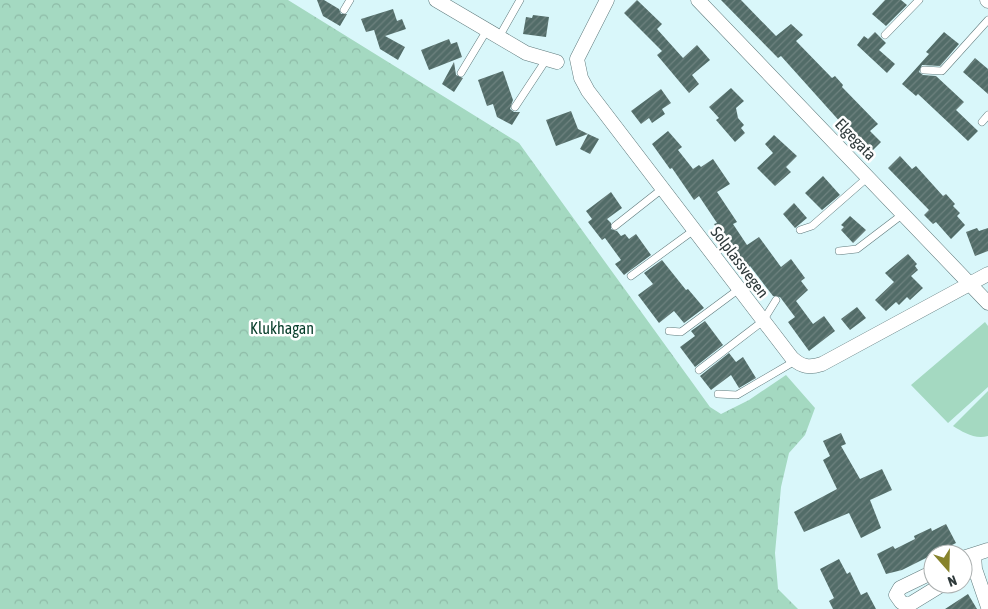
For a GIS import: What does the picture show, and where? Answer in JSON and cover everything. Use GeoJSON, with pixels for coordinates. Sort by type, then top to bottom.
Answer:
{"type":"FeatureCollection","features":[{"type":"Feature","properties":{"kind":"street"},"geometry":{"type":"LineString","coordinates":[[436,0],[526,53],[551,61]]}},
{"type":"Feature","properties":{"kind":"street","name":"Solplassvegen"},"geometry":{"type":"LineString","coordinates":[[607,0],[577,60],[581,78],[588,91],[662,189],[795,361]]}},
{"type":"Feature","properties":{"kind":"street","name":"Elgegata"},"geometry":{"type":"LineString","coordinates":[[698,0],[971,283],[988,303]]}},
{"type":"Feature","properties":{"kind":"street"},"geometry":{"type":"LineString","coordinates":[[795,361],[806,367],[812,367],[842,359],[988,274]]}},
{"type":"Feature","properties":{"kind":"street"},"geometry":{"type":"LineString","coordinates":[[973,561],[988,550]]}},
{"type":"Feature","properties":{"kind":"street"},"geometry":{"type":"LineString","coordinates":[[973,573],[988,607]]}},
{"type":"Feature","properties":{"kind":"street"},"geometry":{"type":"LineString","coordinates":[[923,577],[900,588],[896,595],[906,605],[912,604],[928,594]]}},
{"type":"Feature","properties":{"kind":"lane"},"geometry":{"type":"LineString","coordinates":[[344,10],[350,0]]}},
{"type":"Feature","properties":{"kind":"lane"},"geometry":{"type":"LineString","coordinates":[[499,37],[520,0]]}},
{"type":"Feature","properties":{"kind":"lane"},"geometry":{"type":"LineString","coordinates":[[885,35],[919,0]]}},
{"type":"Feature","properties":{"kind":"lane"},"geometry":{"type":"LineString","coordinates":[[924,70],[942,71],[988,20]]}},
{"type":"Feature","properties":{"kind":"lane"},"geometry":{"type":"LineString","coordinates":[[461,73],[486,30]]}},
{"type":"Feature","properties":{"kind":"lane"},"geometry":{"type":"LineString","coordinates":[[515,107],[551,61]]}},
{"type":"Feature","properties":{"kind":"lane"},"geometry":{"type":"LineString","coordinates":[[982,122],[988,115]]}},
{"type":"Feature","properties":{"kind":"lane"},"geometry":{"type":"LineString","coordinates":[[800,230],[812,226],[869,177]]}},
{"type":"Feature","properties":{"kind":"lane"},"geometry":{"type":"LineString","coordinates":[[615,226],[662,189]]}},
{"type":"Feature","properties":{"kind":"lane"},"geometry":{"type":"LineString","coordinates":[[839,251],[857,249],[904,213]]}},
{"type":"Feature","properties":{"kind":"lane"},"geometry":{"type":"LineString","coordinates":[[631,276],[694,230]]}},
{"type":"Feature","properties":{"kind":"lane"},"geometry":{"type":"LineString","coordinates":[[669,331],[681,332],[738,289]]}},
{"type":"Feature","properties":{"kind":"lane"},"geometry":{"type":"LineString","coordinates":[[699,370],[763,321],[776,300]]}},
{"type":"Feature","properties":{"kind":"lane"},"geometry":{"type":"LineString","coordinates":[[718,394],[738,395],[795,361]]}},
{"type":"Feature","properties":{"kind":"green space","name":"Klukhagan"},"geometry":{"type":"Polygon","coordinates":[[[0,0],[288,0],[519,143],[710,407],[721,414],[749,400],[786,375],[815,408],[805,435],[789,453],[781,487],[775,553],[778,589],[798,609],[0,609],[0,0]]]}},
{"type":"Feature","properties":{"kind":"green space"},"geometry":{"type":"Polygon","coordinates":[[[985,322],[988,326],[988,387],[948,423],[911,385],[985,322]]]}},
{"type":"Feature","properties":{"kind":"green space"},"geometry":{"type":"Polygon","coordinates":[[[988,391],[988,436],[974,436],[953,426],[988,391]]]}},
{"type":"Feature","properties":{"kind":"building"},"geometry":{"type":"Polygon","coordinates":[[[317,0],[324,0],[339,9],[341,14],[347,14],[340,26],[323,16],[317,0]]]}},
{"type":"Feature","properties":{"kind":"building"},"geometry":{"type":"Polygon","coordinates":[[[637,0],[662,24],[657,29],[683,58],[697,45],[710,60],[692,75],[699,84],[689,93],[657,55],[662,51],[624,13],[637,0]]]}},
{"type":"Feature","properties":{"kind":"building"},"geometry":{"type":"Polygon","coordinates":[[[721,0],[741,0],[776,36],[791,24],[803,35],[796,41],[832,78],[835,76],[843,85],[842,87],[878,124],[870,131],[881,142],[869,154],[781,56],[778,58],[721,0]]]}},
{"type":"Feature","properties":{"kind":"building"},"geometry":{"type":"Polygon","coordinates":[[[885,0],[901,0],[907,5],[886,26],[872,14],[885,0]]]}},
{"type":"Feature","properties":{"kind":"building"},"geometry":{"type":"Polygon","coordinates":[[[393,9],[397,21],[402,19],[406,29],[385,36],[405,47],[398,60],[380,49],[374,30],[366,32],[361,19],[393,9]]]}},
{"type":"Feature","properties":{"kind":"building"},"geometry":{"type":"Polygon","coordinates":[[[533,15],[549,17],[546,37],[523,34],[526,17],[532,18],[533,15]]]}},
{"type":"Feature","properties":{"kind":"building"},"geometry":{"type":"Polygon","coordinates":[[[875,32],[886,43],[879,50],[895,64],[887,73],[857,45],[864,36],[868,39],[875,32]]]}},
{"type":"Feature","properties":{"kind":"building"},"geometry":{"type":"Polygon","coordinates":[[[944,32],[959,44],[940,66],[922,65],[919,72],[923,75],[936,76],[964,102],[956,110],[978,131],[968,141],[918,94],[916,96],[902,84],[929,54],[926,52],[944,32]]]}},
{"type":"Feature","properties":{"kind":"building"},"geometry":{"type":"Polygon","coordinates":[[[449,39],[451,44],[457,42],[462,57],[429,70],[421,50],[449,39]]]}},
{"type":"Feature","properties":{"kind":"building"},"geometry":{"type":"Polygon","coordinates":[[[975,58],[988,69],[988,94],[963,72],[975,58]]]}},
{"type":"Feature","properties":{"kind":"building"},"geometry":{"type":"Polygon","coordinates":[[[454,62],[456,75],[463,78],[454,92],[442,84],[454,62]]]}},
{"type":"Feature","properties":{"kind":"building"},"geometry":{"type":"Polygon","coordinates":[[[503,71],[513,100],[510,109],[514,112],[520,112],[512,125],[497,117],[493,104],[487,106],[478,80],[503,71]]]}},
{"type":"Feature","properties":{"kind":"building"},"geometry":{"type":"Polygon","coordinates":[[[731,88],[744,101],[736,108],[738,118],[744,125],[741,128],[745,133],[735,142],[716,120],[719,118],[709,107],[731,88]]]}},
{"type":"Feature","properties":{"kind":"building"},"geometry":{"type":"Polygon","coordinates":[[[661,89],[671,103],[662,109],[665,114],[652,123],[649,118],[641,124],[631,111],[661,89]]]}},
{"type":"Feature","properties":{"kind":"building"},"geometry":{"type":"Polygon","coordinates":[[[571,111],[578,129],[588,134],[556,146],[546,120],[571,111]]]}},
{"type":"Feature","properties":{"kind":"building"},"geometry":{"type":"Polygon","coordinates":[[[668,131],[682,147],[678,150],[693,169],[699,165],[701,167],[713,159],[730,184],[717,192],[737,222],[733,224],[747,245],[759,237],[781,267],[791,259],[805,278],[801,281],[808,290],[796,301],[813,324],[824,316],[835,331],[809,351],[788,322],[795,317],[780,297],[773,296],[750,266],[748,268],[728,240],[726,241],[720,233],[714,224],[717,223],[699,196],[694,200],[672,168],[670,169],[652,144],[668,131]]]}},
{"type":"Feature","properties":{"kind":"building"},"geometry":{"type":"Polygon","coordinates":[[[588,134],[599,139],[590,154],[580,149],[588,134]]]}},
{"type":"Feature","properties":{"kind":"building"},"geometry":{"type":"Polygon","coordinates":[[[774,135],[797,156],[786,167],[791,172],[775,186],[757,168],[773,153],[765,144],[774,135]]]}},
{"type":"Feature","properties":{"kind":"building"},"geometry":{"type":"Polygon","coordinates":[[[900,156],[912,169],[916,166],[943,196],[946,194],[955,204],[953,206],[960,213],[957,216],[965,225],[951,239],[936,222],[933,224],[924,215],[929,210],[888,168],[900,156]]]}},
{"type":"Feature","properties":{"kind":"building"},"geometry":{"type":"Polygon","coordinates":[[[823,176],[840,195],[822,210],[805,193],[823,176]]]}},
{"type":"Feature","properties":{"kind":"building"},"geometry":{"type":"Polygon","coordinates":[[[611,192],[622,208],[607,219],[611,223],[611,229],[617,231],[621,236],[625,234],[629,239],[636,234],[651,255],[624,275],[615,264],[621,260],[605,238],[602,240],[588,222],[592,219],[586,211],[611,192]]]}},
{"type":"Feature","properties":{"kind":"building"},"geometry":{"type":"Polygon","coordinates":[[[794,203],[807,218],[795,228],[783,214],[794,203]]]}},
{"type":"Feature","properties":{"kind":"building"},"geometry":{"type":"Polygon","coordinates":[[[850,216],[866,230],[853,243],[841,230],[844,227],[841,225],[850,216]]]}},
{"type":"Feature","properties":{"kind":"building"},"geometry":{"type":"Polygon","coordinates":[[[977,228],[979,231],[988,228],[988,251],[975,256],[966,232],[977,228]]]}},
{"type":"Feature","properties":{"kind":"building"},"geometry":{"type":"Polygon","coordinates":[[[908,254],[917,264],[915,266],[918,270],[911,276],[923,288],[910,300],[907,297],[899,305],[896,302],[886,311],[875,300],[894,282],[885,273],[908,254]]]}},
{"type":"Feature","properties":{"kind":"building"},"geometry":{"type":"Polygon","coordinates":[[[662,260],[686,290],[688,289],[704,308],[684,323],[674,311],[659,323],[638,295],[653,284],[644,273],[662,260]]]}},
{"type":"Feature","properties":{"kind":"building"},"geometry":{"type":"Polygon","coordinates":[[[857,307],[866,318],[850,330],[841,319],[857,307]]]}},
{"type":"Feature","properties":{"kind":"building"},"geometry":{"type":"Polygon","coordinates":[[[705,321],[723,345],[695,367],[680,347],[695,336],[691,331],[705,321]]]}},
{"type":"Feature","properties":{"kind":"building"},"geometry":{"type":"Polygon","coordinates":[[[729,353],[736,362],[743,357],[756,378],[739,388],[731,375],[711,390],[700,376],[729,353]]]}},
{"type":"Feature","properties":{"kind":"building"},"geometry":{"type":"Polygon","coordinates":[[[841,433],[846,444],[841,446],[860,479],[882,469],[892,490],[870,500],[881,528],[861,538],[849,513],[804,532],[794,512],[837,489],[823,460],[830,456],[823,441],[841,433]]]}},
{"type":"Feature","properties":{"kind":"building"},"geometry":{"type":"Polygon","coordinates":[[[946,524],[956,543],[923,544],[923,560],[902,570],[886,574],[877,554],[893,546],[895,549],[915,539],[914,536],[931,528],[932,531],[946,524]]]}},
{"type":"Feature","properties":{"kind":"building"},"geometry":{"type":"Polygon","coordinates":[[[839,559],[847,574],[850,572],[861,595],[867,592],[876,609],[833,609],[829,601],[834,598],[820,569],[839,559]]]}},
{"type":"Feature","properties":{"kind":"building"},"geometry":{"type":"Polygon","coordinates":[[[968,594],[977,609],[945,609],[968,594]]]}}]}
